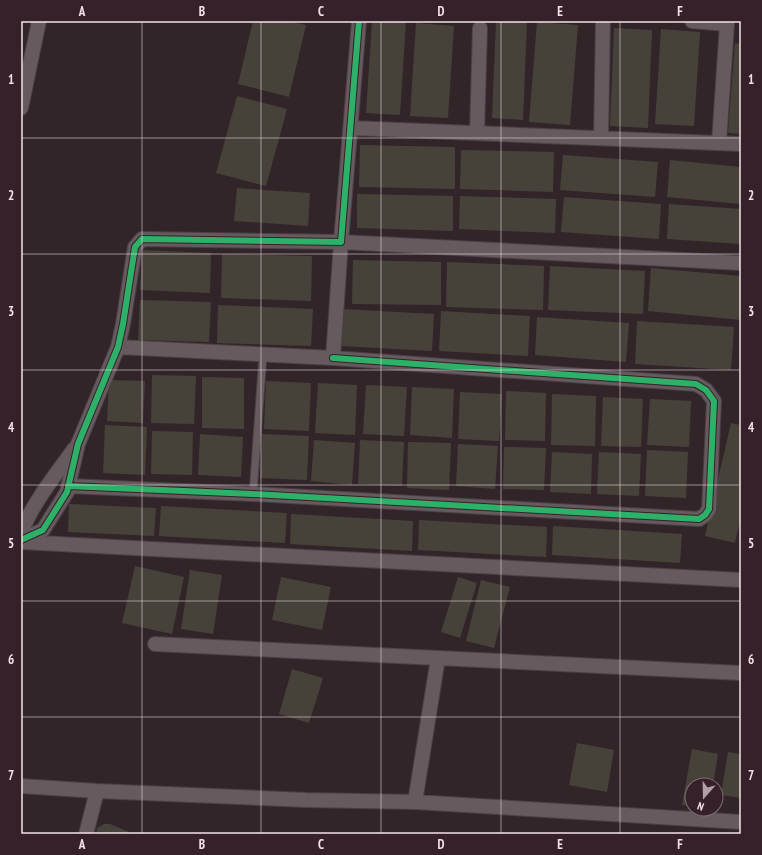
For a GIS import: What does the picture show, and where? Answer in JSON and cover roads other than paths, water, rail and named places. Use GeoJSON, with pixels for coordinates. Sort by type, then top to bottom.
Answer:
{"type":"FeatureCollection","features":[{"type":"Feature","properties":{"kind":"street"},"geometry":{"type":"LineString","coordinates":[[21,108],[39,21]]}},
{"type":"Feature","properties":{"kind":"street"},"geometry":{"type":"LineString","coordinates":[[333,358],[341,242],[360,21]]}},
{"type":"Feature","properties":{"kind":"street"},"geometry":{"type":"LineString","coordinates":[[600,138],[603,21]]}},
{"type":"Feature","properties":{"kind":"street"},"geometry":{"type":"LineString","coordinates":[[692,21],[730,22],[719,143]]}},
{"type":"Feature","properties":{"kind":"street"},"geometry":{"type":"LineString","coordinates":[[477,133],[480,28]]}},
{"type":"Feature","properties":{"kind":"street"},"geometry":{"type":"LineString","coordinates":[[351,128],[741,144]]}},
{"type":"Feature","properties":{"kind":"street"},"geometry":{"type":"LineString","coordinates":[[21,541],[43,530],[67,492],[78,444],[118,347],[135,248],[142,239],[341,242],[741,263]]}},
{"type":"Feature","properties":{"kind":"street"},"geometry":{"type":"LineString","coordinates":[[68,486],[253,494],[699,519],[705,515],[709,509],[714,401],[706,390],[696,384],[333,358],[118,347]]}},
{"type":"Feature","properties":{"kind":"street"},"geometry":{"type":"LineString","coordinates":[[21,532],[27,519],[52,478],[78,444]]}},
{"type":"Feature","properties":{"kind":"street"},"geometry":{"type":"LineString","coordinates":[[21,541],[741,580]]}},
{"type":"Feature","properties":{"kind":"street"},"geometry":{"type":"LineString","coordinates":[[155,644],[741,673]]}},
{"type":"Feature","properties":{"kind":"street"},"geometry":{"type":"LineString","coordinates":[[415,802],[438,658]]}},
{"type":"Feature","properties":{"kind":"street"},"geometry":{"type":"LineString","coordinates":[[21,786],[96,791],[306,800],[415,802],[741,822]]}},
{"type":"Feature","properties":{"kind":"street"},"geometry":{"type":"LineString","coordinates":[[86,834],[96,791]]}},
{"type":"Feature","properties":{"kind":"lane"},"geometry":{"type":"LineString","coordinates":[[253,494],[263,355]]}}]}
